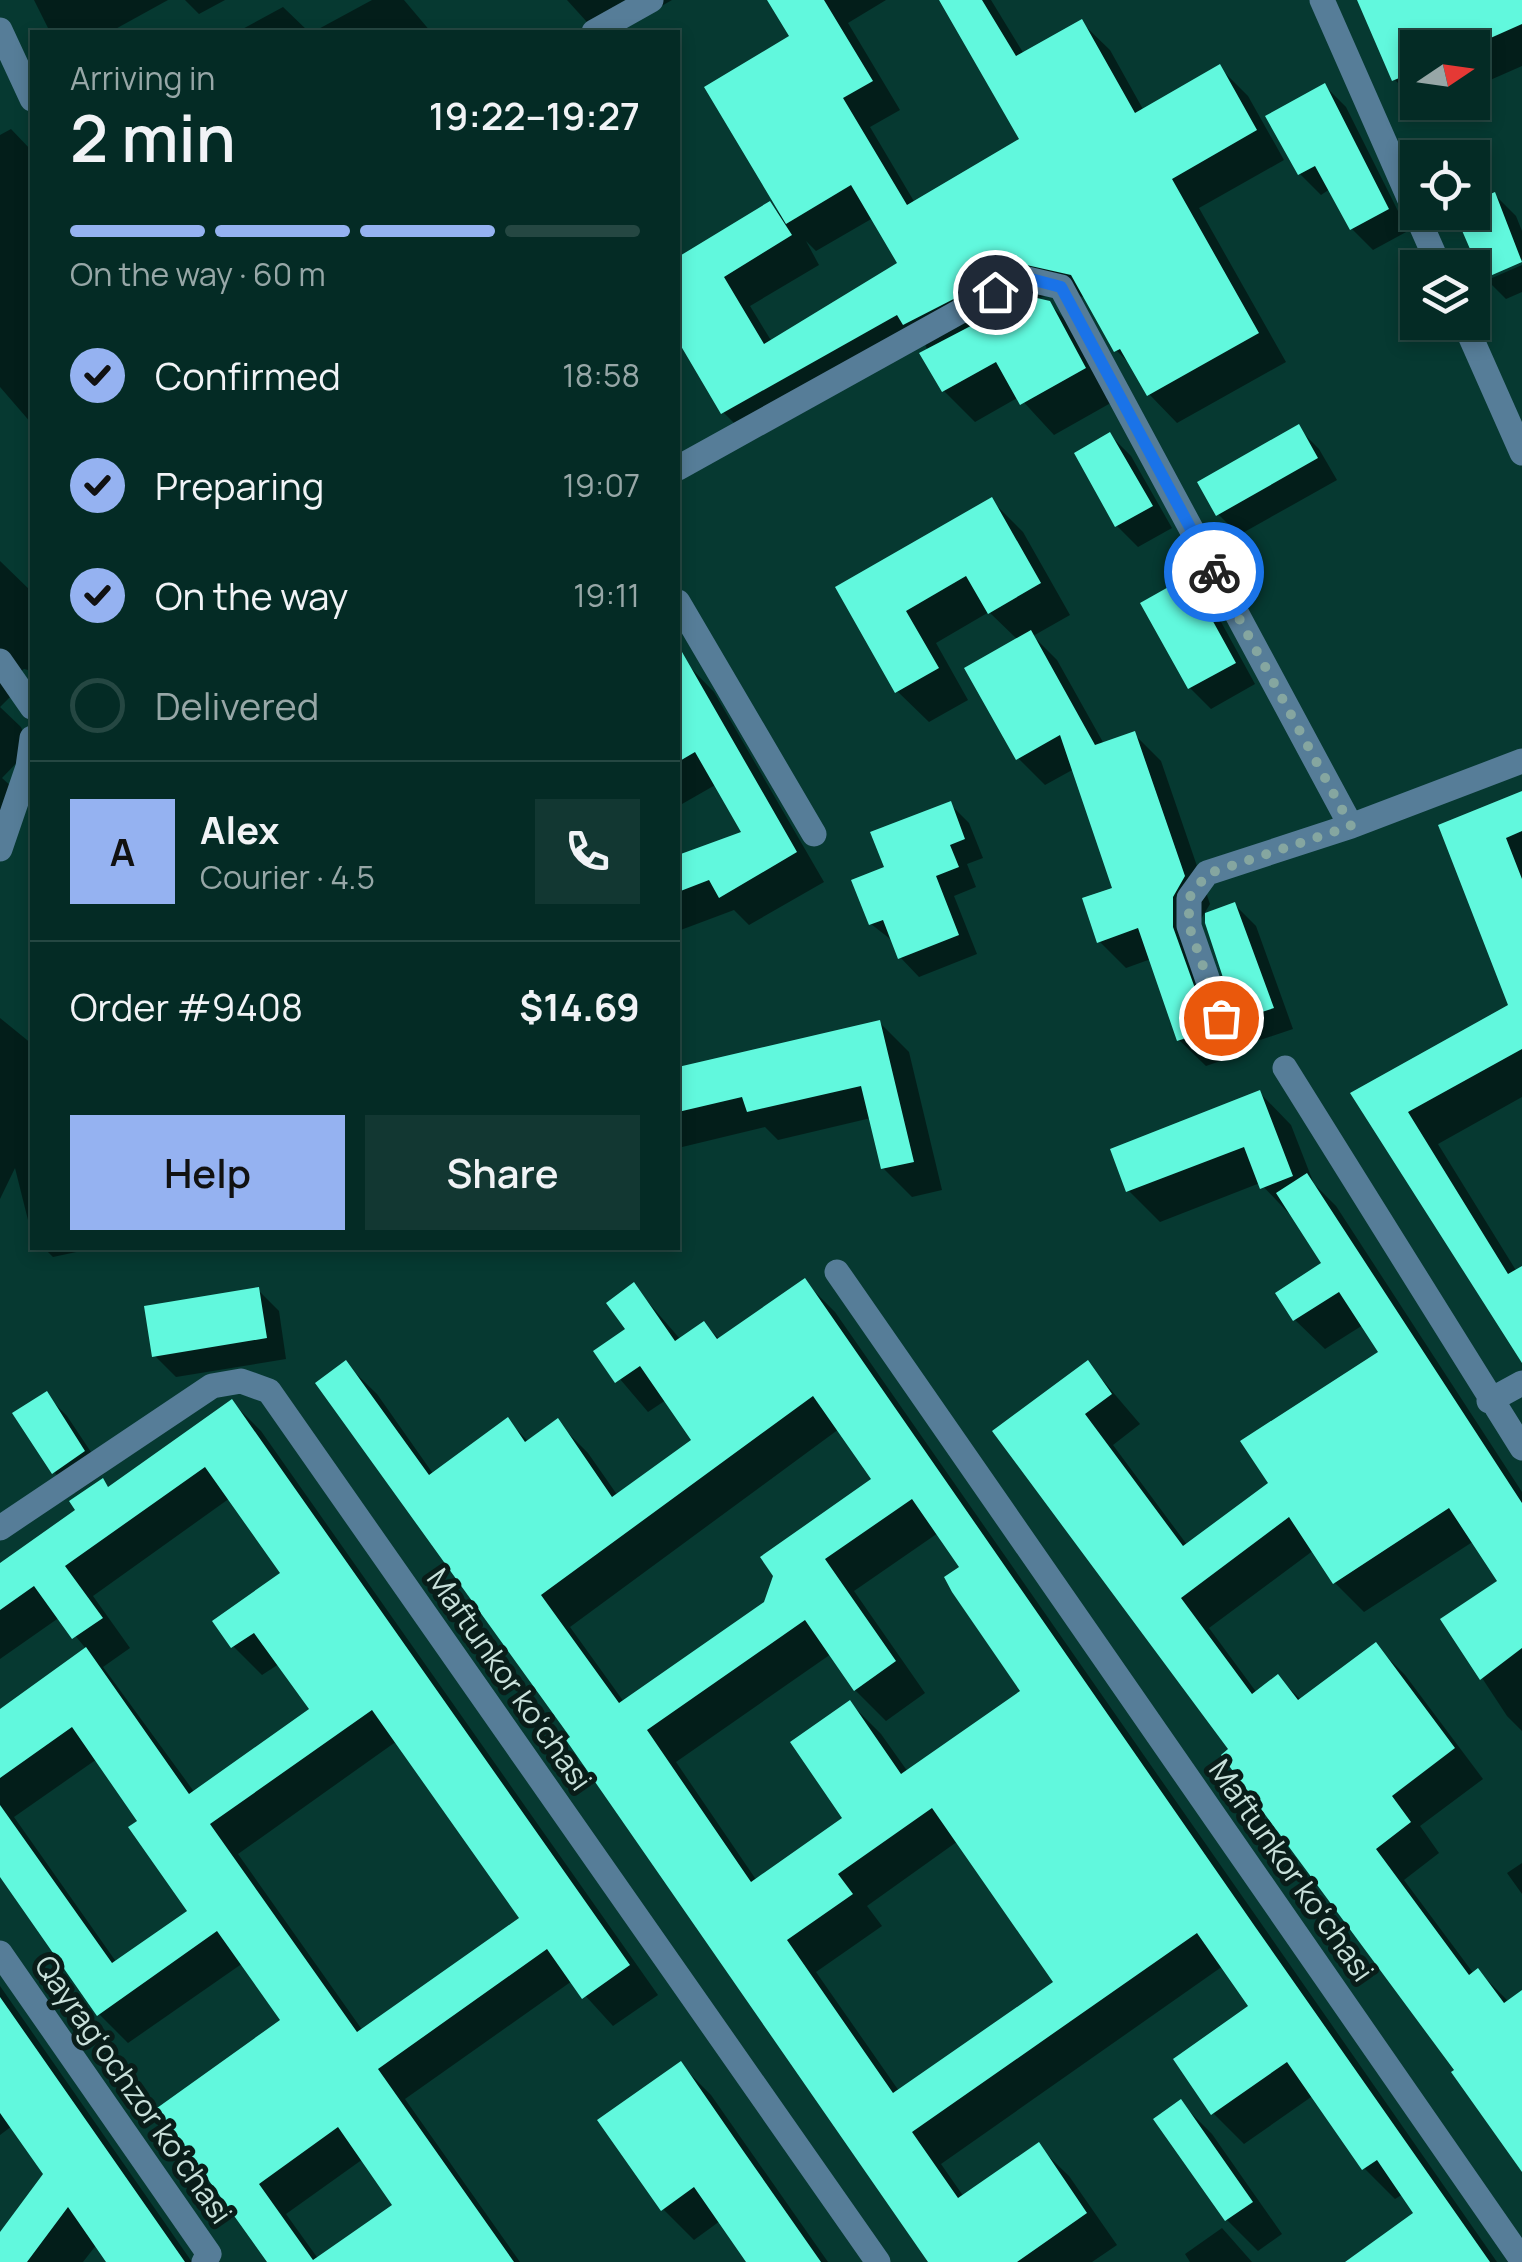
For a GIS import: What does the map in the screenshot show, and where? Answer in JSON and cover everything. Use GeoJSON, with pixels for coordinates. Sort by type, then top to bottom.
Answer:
{"type":"FeatureCollection","features":[{"type":"Feature","properties":{"kind":"street"},"geometry":{"type":"LineString","coordinates":[[598,30],[651,0]]}},
{"type":"Feature","properties":{"kind":"street"},"geometry":{"type":"LineString","coordinates":[[1322,0],[1432,250]]}},
{"type":"Feature","properties":{"kind":"street"},"geometry":{"type":"LineString","coordinates":[[0,30],[30,95]]}},
{"type":"Feature","properties":{"kind":"street"},"geometry":{"type":"LineString","coordinates":[[680,467],[995,292],[1027,278],[1061,287],[1351,826]]}},
{"type":"Feature","properties":{"kind":"street"},"geometry":{"type":"LineString","coordinates":[[1472,340],[1522,453]]}},
{"type":"Feature","properties":{"kind":"street"},"geometry":{"type":"LineString","coordinates":[[680,605],[814,834]]}},
{"type":"Feature","properties":{"kind":"street"},"geometry":{"type":"LineString","coordinates":[[0,661],[30,704]]}},
{"type":"Feature","properties":{"kind":"street"},"geometry":{"type":"LineString","coordinates":[[0,849],[30,752]]}},
{"type":"Feature","properties":{"kind":"street"},"geometry":{"type":"LineString","coordinates":[[1221,1018],[1189,926],[1189,898],[1207,874],[1351,826],[1522,761]]}},
{"type":"Feature","properties":{"kind":"street"},"geometry":{"type":"LineString","coordinates":[[1285,1068],[1489,1401],[1522,1448]]}},
{"type":"Feature","properties":{"kind":"street","name":"Maftunkor koʻchasi"},"geometry":{"type":"LineString","coordinates":[[837,1272],[1522,2260]]}},
{"type":"Feature","properties":{"kind":"street","name":"Maftunkor koʻchasi"},"geometry":{"type":"LineString","coordinates":[[0,1528],[212,1386],[241,1381],[268,1391],[878,2262]]}},
{"type":"Feature","properties":{"kind":"street"},"geometry":{"type":"LineString","coordinates":[[1489,1401],[1522,1383]]}},
{"type":"Feature","properties":{"kind":"street","name":"Qayragʻochzor koʻchasi"},"geometry":{"type":"LineString","coordinates":[[0,1953],[209,2259]]}},
{"type":"Feature","properties":{"kind":"building"},"geometry":{"type":"Polygon","coordinates":[[[767,0],[824,0],[873,81],[843,98],[907,205],[1019,139],[939,0],[982,0],[1016,56],[1082,19],[1135,113],[1220,64],[1257,130],[1172,179],[1259,333],[1147,396],[1120,349],[1114,352],[1071,275],[1022,264],[903,325],[897,315],[721,414],[680,344],[680,256],[770,201],[792,235],[724,277],[764,344],[897,263],[851,185],[786,224],[704,87],[789,36],[767,0]]]}},
{"type":"Feature","properties":{"kind":"building"},"geometry":{"type":"Polygon","coordinates":[[[1357,0],[1522,0],[1522,24],[1490,38],[1490,30],[1400,30],[1400,78],[1392,81],[1357,0]]]}},
{"type":"Feature","properties":{"kind":"building"},"geometry":{"type":"Polygon","coordinates":[[[1325,83],[1389,209],[1350,230],[1315,166],[1298,175],[1265,116],[1325,83]]]}},
{"type":"Feature","properties":{"kind":"building"},"geometry":{"type":"Polygon","coordinates":[[[1495,192],[1522,262],[1490,276],[1490,250],[1470,250],[1462,230],[1490,230],[1490,194],[1495,192]]]}},
{"type":"Feature","properties":{"kind":"building"},"geometry":{"type":"Polygon","coordinates":[[[1028,296],[1050,301],[1086,368],[1020,405],[996,362],[942,392],[919,353],[1028,296]]]}},
{"type":"Feature","properties":{"kind":"building"},"geometry":{"type":"Polygon","coordinates":[[[1299,424],[1318,458],[1216,516],[1197,482],[1299,424]]]}},
{"type":"Feature","properties":{"kind":"building"},"geometry":{"type":"Polygon","coordinates":[[[1110,432],[1153,506],[1115,527],[1074,453],[1110,432]]]}},
{"type":"Feature","properties":{"kind":"building"},"geometry":{"type":"Polygon","coordinates":[[[992,497],[1041,583],[988,614],[966,576],[906,611],[939,668],[895,693],[835,587],[992,497]]]}},
{"type":"Feature","properties":{"kind":"building"},"geometry":{"type":"Polygon","coordinates":[[[1188,576],[1236,663],[1188,689],[1140,603],[1188,576]]]}},
{"type":"Feature","properties":{"kind":"building"},"geometry":{"type":"Polygon","coordinates":[[[1031,630],[1095,745],[1135,731],[1185,876],[1173,897],[1173,927],[1210,1030],[1177,1041],[1138,928],[1097,943],[1082,898],[1112,888],[1060,735],[1016,760],[964,668],[1031,630]]]}},
{"type":"Feature","properties":{"kind":"building"},"geometry":{"type":"Polygon","coordinates":[[[680,648],[797,852],[719,898],[709,880],[680,891],[680,854],[741,832],[695,752],[680,761],[680,648]]]}},
{"type":"Feature","properties":{"kind":"building"},"geometry":{"type":"Polygon","coordinates":[[[1522,791],[1522,831],[1506,838],[1522,879],[1522,1049],[1408,1112],[1508,1274],[1522,1266],[1522,1363],[1350,1093],[1508,1005],[1438,825],[1522,791]]]}},
{"type":"Feature","properties":{"kind":"building"},"geometry":{"type":"Polygon","coordinates":[[[951,801],[965,839],[950,845],[959,867],[936,876],[959,935],[898,959],[883,920],[869,925],[851,880],[884,867],[870,832],[951,801]]]}},
{"type":"Feature","properties":{"kind":"building"},"geometry":{"type":"Polygon","coordinates":[[[1235,902],[1274,1008],[1237,1020],[1205,923],[1205,913],[1235,902]]]}},
{"type":"Feature","properties":{"kind":"building"},"geometry":{"type":"Polygon","coordinates":[[[880,1020],[914,1162],[881,1169],[861,1086],[747,1112],[742,1097],[680,1112],[680,1067],[880,1020]]]}},
{"type":"Feature","properties":{"kind":"building"},"geometry":{"type":"Polygon","coordinates":[[[1260,1090],[1293,1176],[1260,1189],[1244,1147],[1126,1192],[1110,1149],[1260,1090]]]}},
{"type":"Feature","properties":{"kind":"building"},"geometry":{"type":"Polygon","coordinates":[[[1307,1173],[1522,1503],[1522,1648],[1480,1680],[1440,1619],[1497,1581],[1449,1508],[1333,1584],[1289,1517],[1181,1598],[1252,1694],[1278,1674],[1298,1700],[1376,1642],[1455,1748],[1392,1796],[1411,1822],[1376,1849],[1469,1975],[1478,1968],[1504,2003],[1522,1990],[1522,2172],[1451,2072],[1454,2070],[1221,1755],[1228,1749],[992,1431],[1088,1360],[1112,1394],[1085,1414],[1183,1546],[1268,1483],[1240,1441],[1378,1352],[1339,1292],[1293,1321],[1275,1293],[1321,1263],[1276,1193],[1307,1173]]]}},
{"type":"Feature","properties":{"kind":"building"},"geometry":{"type":"Polygon","coordinates":[[[805,1278],[1490,2262],[1345,2262],[1413,2213],[1377,2160],[1362,2170],[1287,2062],[1211,2115],[1173,2059],[1248,2006],[1197,1933],[912,2132],[958,2198],[1039,2142],[1087,2213],[1017,2262],[928,2262],[566,1740],[570,1737],[315,1383],[346,1360],[429,1475],[508,1417],[525,1442],[558,1418],[612,1497],[691,1440],[640,1366],[615,1383],[593,1351],[625,1329],[606,1303],[634,1282],[675,1341],[704,1321],[717,1339],[805,1278]],[[813,1396],[541,1595],[619,1703],[764,1602],[773,1576],[760,1557],[871,1479],[813,1396]],[[912,1499],[825,1559],[896,1661],[854,1691],[805,1620],[647,1730],[751,1882],[842,1818],[790,1742],[850,1700],[901,1774],[1020,1691],[952,1592],[944,1577],[959,1567],[912,1499]],[[932,1808],[838,1874],[853,1894],[787,1940],[893,2093],[1053,1982],[932,1808]]]}},
{"type":"Feature","properties":{"kind":"building"},"geometry":{"type":"Polygon","coordinates":[[[259,1287],[267,1338],[152,1357],[144,1306],[259,1287]]]}},
{"type":"Feature","properties":{"kind":"building"},"geometry":{"type":"Polygon","coordinates":[[[47,1391],[85,1451],[52,1474],[12,1413],[47,1391]]]}},
{"type":"Feature","properties":{"kind":"building"},"geometry":{"type":"Polygon","coordinates":[[[232,1399],[630,1965],[582,1999],[547,1949],[378,2069],[514,2262],[267,2262],[157,2108],[280,2020],[217,1931],[97,2016],[0,1877],[0,1805],[112,1963],[187,1911],[128,1827],[137,1821],[72,1727],[0,1778],[0,1709],[86,1647],[189,1794],[309,1709],[254,1633],[231,1648],[212,1621],[280,1573],[205,1467],[65,1566],[103,1618],[72,1639],[34,1586],[0,1610],[0,1563],[75,1510],[69,1501],[103,1478],[108,1487],[232,1399]],[[372,1710],[210,1824],[357,2032],[519,1918],[372,1710]],[[338,2127],[259,2184],[313,2260],[392,2205],[338,2127]]]}},
{"type":"Feature","properties":{"kind":"building"},"geometry":{"type":"Polygon","coordinates":[[[0,1997],[185,2262],[106,2262],[68,2207],[27,2262],[0,2262],[0,2232],[43,2174],[0,2113],[0,1997]]]}},
{"type":"Feature","properties":{"kind":"building"},"geometry":{"type":"Polygon","coordinates":[[[681,2061],[821,2262],[746,2262],[694,2187],[661,2211],[597,2120],[681,2061]]]}},
{"type":"Feature","properties":{"kind":"building"},"geometry":{"type":"Polygon","coordinates":[[[1181,2099],[1253,2202],[1225,2221],[1153,2119],[1181,2099]]]}},
{"type":"Feature","properties":{"kind":"way so far"},"geometry":{"type":"LineString","coordinates":[[1214,572],[1351,826],[1207,874],[1189,898],[1189,926],[1221,1018]]}},
{"type":"Feature","properties":{"kind":"route"},"geometry":{"type":"LineString","coordinates":[[995,292],[1027,278],[1061,287],[1214,572]]}}]}
